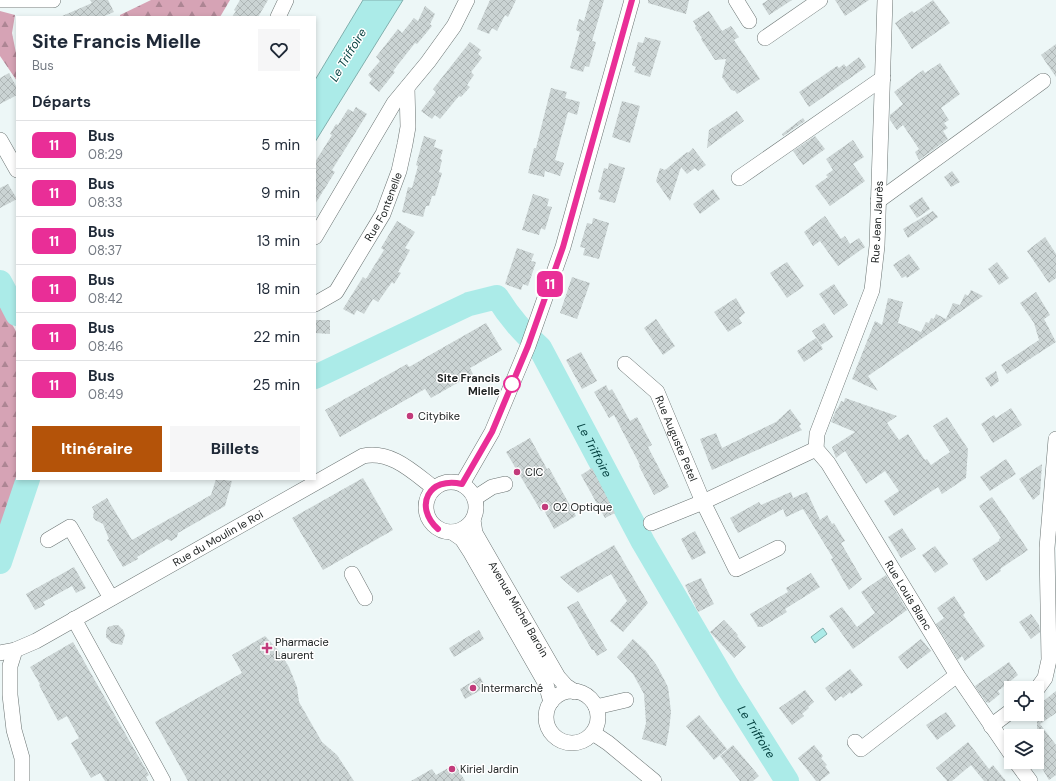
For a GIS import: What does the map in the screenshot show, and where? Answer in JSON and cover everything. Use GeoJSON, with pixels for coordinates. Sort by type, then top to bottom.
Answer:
{"type":"FeatureCollection","features":[{"type":"Feature","properties":{"kind":"street"},"geometry":{"type":"LineString","coordinates":[[0,0],[54,0]]}},
{"type":"Feature","properties":{"kind":"street"},"geometry":{"type":"LineString","coordinates":[[278,16],[286,0]]}},
{"type":"Feature","properties":{"kind":"street"},"geometry":{"type":"LineString","coordinates":[[316,235],[394,102],[428,62],[454,26],[467,0]]}},
{"type":"Feature","properties":{"kind":"street"},"geometry":{"type":"LineString","coordinates":[[462,484],[492,432],[528,346],[563,247],[632,0]]}},
{"type":"Feature","properties":{"kind":"street"},"geometry":{"type":"LineString","coordinates":[[736,0],[749,21]]}},
{"type":"Feature","properties":{"kind":"street"},"geometry":{"type":"LineString","coordinates":[[765,38],[820,0]]}},
{"type":"Feature","properties":{"kind":"street","name":"Rue Jean Jaurès"},"geometry":{"type":"LineString","coordinates":[[816,449],[817,434],[872,290],[877,246],[885,0]]}},
{"type":"Feature","properties":{"kind":"street"},"geometry":{"type":"LineString","coordinates":[[739,178],[882,78]]}},
{"type":"Feature","properties":{"kind":"street"},"geometry":{"type":"LineString","coordinates":[[878,201],[1043,81]]}},
{"type":"Feature","properties":{"kind":"street","name":"Rue Fontenelle"},"geometry":{"type":"LineString","coordinates":[[316,303],[336,292],[384,214],[399,171],[406,144],[408,127],[407,88]]}},
{"type":"Feature","properties":{"kind":"street"},"geometry":{"type":"LineString","coordinates":[[0,140],[16,168]]}},
{"type":"Feature","properties":{"kind":"street","name":"Rue Auguste Petel"},"geometry":{"type":"LineString","coordinates":[[626,364],[656,392],[703,502],[736,569],[778,548]]}},
{"type":"Feature","properties":{"kind":"street"},"geometry":{"type":"LineString","coordinates":[[1046,682],[1049,660],[1051,545],[1056,438]]}},
{"type":"Feature","properties":{"kind":"street"},"geometry":{"type":"LineString","coordinates":[[651,523],[703,502],[816,449]]}},
{"type":"Feature","properties":{"kind":"street","name":"Rue Louis Blanc"},"geometry":{"type":"LineString","coordinates":[[816,449],[828,463],[957,675],[1004,744]]}},
{"type":"Feature","properties":{"kind":"street","name":"Rue du Moulin le Roi"},"geometry":{"type":"LineString","coordinates":[[0,653],[15,650],[36,641],[363,456],[371,454],[392,458],[434,488]]}},
{"type":"Feature","properties":{"kind":"street"},"geometry":{"type":"LineString","coordinates":[[452,481],[462,484],[469,488],[475,498],[477,510],[473,520],[468,526],[460,531],[452,532],[438,529],[431,522],[427,513],[426,504],[430,493],[434,488],[442,483],[452,481]]}},
{"type":"Feature","properties":{"kind":"street"},"geometry":{"type":"LineString","coordinates":[[475,498],[492,487],[505,484]]}},
{"type":"Feature","properties":{"kind":"street","name":"Avenue Michel Baroin"},"geometry":{"type":"LineString","coordinates":[[473,520],[475,533],[558,677],[566,686],[575,692]]}},
{"type":"Feature","properties":{"kind":"street"},"geometry":{"type":"LineString","coordinates":[[48,540],[70,527],[111,598]]}},
{"type":"Feature","properties":{"kind":"street","name":"Avenue Michel Baroin"},"geometry":{"type":"LineString","coordinates":[[452,532],[462,539],[471,553],[546,684],[552,702]]}},
{"type":"Feature","properties":{"kind":"street"},"geometry":{"type":"LineString","coordinates":[[352,574],[365,598]]}},
{"type":"Feature","properties":{"kind":"street"},"geometry":{"type":"LineString","coordinates":[[74,619],[163,781]]}},
{"type":"Feature","properties":{"kind":"street"},"geometry":{"type":"LineString","coordinates":[[15,650],[10,666],[10,695],[14,730],[22,758],[22,781]]}},
{"type":"Feature","properties":{"kind":"street"},"geometry":{"type":"LineString","coordinates":[[855,742],[862,749],[957,675]]}},
{"type":"Feature","properties":{"kind":"street"},"geometry":{"type":"LineString","coordinates":[[566,692],[575,692],[582,693],[590,699],[596,707],[598,716],[597,726],[593,732],[582,741],[573,743],[565,742],[557,738],[551,732],[547,718],[548,710],[552,702],[558,696],[566,692]]}},
{"type":"Feature","properties":{"kind":"street"},"geometry":{"type":"LineString","coordinates":[[596,707],[626,700]]}},
{"type":"Feature","properties":{"kind":"street"},"geometry":{"type":"LineString","coordinates":[[991,726],[1004,716]]}},
{"type":"Feature","properties":{"kind":"street"},"geometry":{"type":"LineString","coordinates":[[593,732],[654,781]]}},
{"type":"Feature","properties":{"kind":"street"},"geometry":{"type":"LineString","coordinates":[[1021,769],[1030,781]]}},
{"type":"Feature","properties":{"kind":"green space"},"geometry":{"type":"Polygon","coordinates":[[[151,0],[230,0],[221,16],[120,15],[151,0]]]}},
{"type":"Feature","properties":{"kind":"green space"},"geometry":{"type":"Polygon","coordinates":[[[0,11],[15,15],[12,33],[16,53],[16,80],[0,56],[0,11]]]}},
{"type":"Feature","properties":{"kind":"green space"},"geometry":{"type":"Polygon","coordinates":[[[0,303],[16,331],[16,480],[18,480],[0,533],[0,303]]]}},
{"type":"Feature","properties":{"kind":"water"},"geometry":{"type":"Polygon","coordinates":[[[363,0],[403,0],[316,140],[316,78],[363,0]]]}},
{"type":"Feature","properties":{"kind":"water"},"geometry":{"type":"Polygon","coordinates":[[[823,628],[827,634],[815,643],[811,637],[823,628]]]}},
{"type":"Feature","properties":{"kind":"building"},"geometry":{"type":"Polygon","coordinates":[[[90,0],[108,0],[114,12],[104,16],[62,16],[92,3],[90,0]]]}},
{"type":"Feature","properties":{"kind":"building"},"geometry":{"type":"Polygon","coordinates":[[[240,0],[268,0],[259,16],[233,16],[236,11],[234,10],[240,0]]]}},
{"type":"Feature","properties":{"kind":"building"},"geometry":{"type":"Polygon","coordinates":[[[490,0],[516,0],[508,17],[505,15],[497,31],[492,28],[489,34],[477,29],[490,0]]]}},
{"type":"Feature","properties":{"kind":"building"},"geometry":{"type":"Polygon","coordinates":[[[590,0],[604,0],[592,41],[596,42],[589,67],[585,66],[583,72],[570,68],[580,32],[576,30],[579,19],[584,21],[590,0]]]}},
{"type":"Feature","properties":{"kind":"building"},"geometry":{"type":"Polygon","coordinates":[[[648,0],[689,0],[686,14],[648,3],[648,0]]]}},
{"type":"Feature","properties":{"kind":"building"},"geometry":{"type":"Polygon","coordinates":[[[768,0],[792,0],[769,15],[762,4],[768,0]]]}},
{"type":"Feature","properties":{"kind":"building"},"geometry":{"type":"Polygon","coordinates":[[[835,0],[869,0],[845,16],[835,0]]]}},
{"type":"Feature","properties":{"kind":"building"},"geometry":{"type":"Polygon","coordinates":[[[933,0],[950,23],[912,49],[895,23],[912,11],[914,13],[933,0]]]}},
{"type":"Feature","properties":{"kind":"building"},"geometry":{"type":"Polygon","coordinates":[[[425,6],[435,14],[430,24],[432,26],[417,44],[415,43],[379,92],[369,83],[372,79],[368,75],[380,61],[376,57],[398,29],[402,33],[414,18],[418,21],[425,6]]]}},
{"type":"Feature","properties":{"kind":"building"},"geometry":{"type":"Polygon","coordinates":[[[709,11],[722,31],[731,26],[739,37],[734,40],[760,79],[737,94],[735,91],[731,90],[722,77],[726,59],[715,60],[695,28],[696,26],[693,21],[709,11]]]}},
{"type":"Feature","properties":{"kind":"building"},"geometry":{"type":"Polygon","coordinates":[[[645,37],[661,41],[650,77],[634,72],[636,67],[632,65],[638,42],[643,43],[645,37]]]}},
{"type":"Feature","properties":{"kind":"building"},"geometry":{"type":"Polygon","coordinates":[[[470,42],[481,50],[478,54],[482,58],[471,72],[474,75],[467,85],[470,87],[461,97],[459,96],[440,119],[435,115],[432,119],[421,111],[436,92],[433,89],[470,42]]]}},
{"type":"Feature","properties":{"kind":"building"},"geometry":{"type":"Polygon","coordinates":[[[1056,44],[1056,77],[1041,55],[1056,44]]]}},
{"type":"Feature","properties":{"kind":"building"},"geometry":{"type":"Polygon","coordinates":[[[859,57],[866,67],[809,107],[799,92],[837,66],[839,68],[844,64],[846,67],[859,57]]]}},
{"type":"Feature","properties":{"kind":"building"},"geometry":{"type":"Polygon","coordinates":[[[940,63],[960,94],[941,108],[949,120],[944,123],[948,128],[943,131],[948,139],[919,160],[915,152],[919,149],[903,125],[897,130],[890,120],[890,115],[903,104],[894,92],[923,70],[925,73],[940,63]]]}},
{"type":"Feature","properties":{"kind":"building"},"geometry":{"type":"Polygon","coordinates":[[[9,73],[16,86],[16,96],[0,104],[0,78],[9,73]]]}},
{"type":"Feature","properties":{"kind":"building"},"geometry":{"type":"Polygon","coordinates":[[[551,88],[567,92],[565,98],[580,102],[577,115],[568,112],[555,160],[564,163],[560,176],[545,171],[544,177],[528,173],[551,88]]]}},
{"type":"Feature","properties":{"kind":"building"},"geometry":{"type":"Polygon","coordinates":[[[622,101],[640,106],[630,143],[612,137],[622,101]]]}},
{"type":"Feature","properties":{"kind":"building"},"geometry":{"type":"Polygon","coordinates":[[[356,107],[367,114],[332,170],[335,172],[316,202],[316,160],[332,135],[330,134],[336,124],[338,125],[348,109],[353,112],[356,107]]]}},
{"type":"Feature","properties":{"kind":"building"},"geometry":{"type":"Polygon","coordinates":[[[737,111],[744,121],[707,148],[709,130],[737,111]]]}},
{"type":"Feature","properties":{"kind":"building"},"geometry":{"type":"Polygon","coordinates":[[[803,118],[805,121],[783,136],[782,134],[803,118]]]}},
{"type":"Feature","properties":{"kind":"building"},"geometry":{"type":"Polygon","coordinates":[[[424,136],[436,140],[434,147],[443,150],[440,159],[442,160],[439,172],[442,173],[435,196],[432,196],[429,206],[426,206],[423,217],[402,212],[408,187],[412,188],[418,166],[416,165],[424,136]]]}},
{"type":"Feature","properties":{"kind":"building"},"geometry":{"type":"Polygon","coordinates":[[[815,136],[825,149],[803,165],[793,151],[815,136]]]}},
{"type":"Feature","properties":{"kind":"building"},"geometry":{"type":"Polygon","coordinates":[[[853,140],[864,157],[853,164],[865,181],[830,206],[815,186],[828,177],[826,175],[833,170],[826,159],[853,140]]]}},
{"type":"Feature","properties":{"kind":"building"},"geometry":{"type":"Polygon","coordinates":[[[693,148],[706,165],[698,171],[695,168],[687,174],[681,167],[670,201],[656,181],[660,168],[665,170],[693,148]]]}},
{"type":"Feature","properties":{"kind":"building"},"geometry":{"type":"Polygon","coordinates":[[[609,163],[625,168],[615,203],[599,199],[601,193],[598,192],[604,168],[608,169],[609,163]]]}},
{"type":"Feature","properties":{"kind":"building"},"geometry":{"type":"Polygon","coordinates":[[[952,171],[960,182],[951,187],[944,177],[952,171]]]}},
{"type":"Feature","properties":{"kind":"building"},"geometry":{"type":"Polygon","coordinates":[[[8,184],[16,200],[0,208],[0,188],[8,184]]]}},
{"type":"Feature","properties":{"kind":"building"},"geometry":{"type":"Polygon","coordinates":[[[713,189],[720,199],[700,214],[693,204],[713,189]]]}},
{"type":"Feature","properties":{"kind":"building"},"geometry":{"type":"Polygon","coordinates":[[[533,194],[549,199],[547,206],[552,207],[545,230],[541,228],[539,235],[522,230],[533,194]]]}},
{"type":"Feature","properties":{"kind":"building"},"geometry":{"type":"Polygon","coordinates":[[[922,197],[930,209],[917,218],[909,206],[922,197]]]}},
{"type":"Feature","properties":{"kind":"building"},"geometry":{"type":"Polygon","coordinates":[[[933,211],[938,217],[908,238],[903,229],[933,211]]]}},
{"type":"Feature","properties":{"kind":"building"},"geometry":{"type":"Polygon","coordinates":[[[825,216],[841,239],[845,236],[850,244],[859,238],[865,247],[838,266],[820,241],[813,246],[804,232],[825,216]]]}},
{"type":"Feature","properties":{"kind":"building"},"geometry":{"type":"Polygon","coordinates":[[[593,218],[609,223],[599,259],[583,255],[585,248],[580,247],[587,223],[592,224],[593,218]]]}},
{"type":"Feature","properties":{"kind":"building"},"geometry":{"type":"Polygon","coordinates":[[[397,221],[415,232],[405,248],[410,250],[398,272],[401,273],[394,284],[392,282],[378,302],[373,299],[364,314],[357,310],[354,315],[343,309],[363,277],[366,279],[384,250],[381,248],[397,221]]]}},
{"type":"Feature","properties":{"kind":"building"},"geometry":{"type":"Polygon","coordinates":[[[1045,237],[1056,254],[1056,278],[1049,283],[1027,251],[1045,237]]]}},
{"type":"Feature","properties":{"kind":"building"},"geometry":{"type":"Polygon","coordinates":[[[517,248],[534,254],[531,261],[536,262],[528,286],[523,284],[521,290],[505,284],[517,248]]]}},
{"type":"Feature","properties":{"kind":"building"},"geometry":{"type":"Polygon","coordinates":[[[909,254],[920,269],[907,278],[906,276],[902,278],[893,265],[909,254]]]}},
{"type":"Feature","properties":{"kind":"building"},"geometry":{"type":"Polygon","coordinates":[[[787,262],[804,286],[787,298],[770,273],[787,262]]]}},
{"type":"Feature","properties":{"kind":"building"},"geometry":{"type":"Polygon","coordinates":[[[997,262],[1009,278],[999,285],[988,269],[997,262]]]}},
{"type":"Feature","properties":{"kind":"building"},"geometry":{"type":"Polygon","coordinates":[[[572,277],[590,283],[577,319],[560,313],[572,277]]]}},
{"type":"Feature","properties":{"kind":"building"},"geometry":{"type":"Polygon","coordinates":[[[834,284],[848,305],[834,315],[819,294],[834,284]]]}},
{"type":"Feature","properties":{"kind":"building"},"geometry":{"type":"Polygon","coordinates":[[[971,290],[983,296],[868,376],[878,391],[852,379],[875,321],[882,325],[888,298],[903,302],[898,323],[921,332],[926,322],[929,323],[931,318],[934,319],[936,314],[946,319],[953,303],[960,305],[965,294],[968,296],[971,290]]]}},
{"type":"Feature","properties":{"kind":"building"},"geometry":{"type":"Polygon","coordinates":[[[1036,292],[1050,315],[1044,319],[1056,342],[1007,374],[1001,365],[1039,340],[1034,323],[1020,303],[1036,292]]]}},
{"type":"Feature","properties":{"kind":"building"},"geometry":{"type":"Polygon","coordinates":[[[736,298],[745,313],[739,318],[742,323],[728,332],[714,312],[736,298]]]}},
{"type":"Feature","properties":{"kind":"building"},"geometry":{"type":"Polygon","coordinates":[[[656,319],[675,346],[663,355],[644,328],[656,319]]]}},
{"type":"Feature","properties":{"kind":"building"},"geometry":{"type":"Polygon","coordinates":[[[316,320],[330,320],[330,334],[316,333],[316,320]]]}},
{"type":"Feature","properties":{"kind":"building"},"geometry":{"type":"Polygon","coordinates":[[[486,323],[502,350],[470,368],[473,374],[431,398],[425,389],[340,437],[325,410],[407,364],[409,367],[486,323]]]}},
{"type":"Feature","properties":{"kind":"building"},"geometry":{"type":"Polygon","coordinates":[[[824,323],[833,337],[821,345],[812,331],[824,323]]]}},
{"type":"Feature","properties":{"kind":"building"},"geometry":{"type":"Polygon","coordinates":[[[816,338],[823,349],[804,362],[797,351],[816,338]]]}},
{"type":"Feature","properties":{"kind":"building"},"geometry":{"type":"Polygon","coordinates":[[[581,352],[597,381],[582,389],[566,360],[581,352]]]}},
{"type":"Feature","properties":{"kind":"building"},"geometry":{"type":"Polygon","coordinates":[[[996,371],[999,381],[991,387],[985,378],[996,371]]]}},
{"type":"Feature","properties":{"kind":"building"},"geometry":{"type":"Polygon","coordinates":[[[606,385],[609,391],[612,389],[630,421],[637,417],[652,445],[648,447],[669,487],[654,495],[614,415],[609,418],[594,392],[606,385]]]}},
{"type":"Feature","properties":{"kind":"building"},"geometry":{"type":"Polygon","coordinates":[[[845,398],[897,416],[887,423],[899,440],[908,434],[925,460],[927,459],[931,465],[950,452],[933,426],[947,417],[968,449],[966,478],[942,494],[938,487],[894,516],[884,501],[899,491],[885,471],[866,484],[845,451],[836,458],[832,447],[855,432],[831,422],[841,401],[844,402],[845,398]]]}},
{"type":"Feature","properties":{"kind":"building"},"geometry":{"type":"Polygon","coordinates":[[[1011,408],[1022,425],[993,443],[981,424],[994,415],[996,418],[1011,408]]]}},
{"type":"Feature","properties":{"kind":"building"},"geometry":{"type":"Polygon","coordinates":[[[790,409],[801,424],[799,426],[802,430],[712,470],[700,439],[716,433],[722,448],[776,422],[790,409]]]}},
{"type":"Feature","properties":{"kind":"building"},"geometry":{"type":"Polygon","coordinates":[[[530,438],[576,516],[554,529],[544,510],[541,511],[506,452],[530,438]]]}},
{"type":"Feature","properties":{"kind":"building"},"geometry":{"type":"Polygon","coordinates":[[[1006,459],[1016,474],[990,491],[980,477],[1006,459]]]}},
{"type":"Feature","properties":{"kind":"building"},"geometry":{"type":"Polygon","coordinates":[[[1042,464],[1040,494],[1033,500],[1019,479],[1042,464]]]}},
{"type":"Feature","properties":{"kind":"building"},"geometry":{"type":"Polygon","coordinates":[[[592,468],[615,513],[605,518],[581,475],[592,468]]]}},
{"type":"Feature","properties":{"kind":"building"},"geometry":{"type":"Polygon","coordinates":[[[363,478],[393,530],[323,570],[292,518],[363,478]]]}},
{"type":"Feature","properties":{"kind":"building"},"geometry":{"type":"Polygon","coordinates":[[[216,480],[232,481],[225,506],[178,533],[177,537],[171,541],[167,539],[137,557],[138,559],[123,567],[107,540],[109,539],[103,524],[95,520],[93,517],[94,511],[92,507],[107,498],[132,540],[211,495],[216,480]]]}},
{"type":"Feature","properties":{"kind":"building"},"geometry":{"type":"Polygon","coordinates":[[[791,492],[793,498],[807,492],[820,520],[827,515],[832,524],[834,523],[845,541],[841,543],[862,579],[849,590],[831,559],[833,558],[803,509],[786,517],[783,509],[738,533],[730,518],[759,502],[761,505],[791,492]]]}},
{"type":"Feature","properties":{"kind":"building"},"geometry":{"type":"Polygon","coordinates":[[[992,497],[1028,550],[1000,569],[1001,571],[986,581],[972,559],[999,541],[1001,538],[979,506],[992,497]]]}},
{"type":"Feature","properties":{"kind":"building"},"geometry":{"type":"Polygon","coordinates":[[[902,528],[916,549],[901,558],[888,537],[902,528]]]}},
{"type":"Feature","properties":{"kind":"building"},"geometry":{"type":"Polygon","coordinates":[[[695,531],[706,553],[692,560],[681,539],[695,531]]]}},
{"type":"Feature","properties":{"kind":"building"},"geometry":{"type":"Polygon","coordinates":[[[614,545],[648,603],[623,632],[610,621],[627,601],[611,574],[578,593],[560,577],[614,545]]]}},
{"type":"Feature","properties":{"kind":"building"},"geometry":{"type":"Polygon","coordinates":[[[935,546],[948,564],[935,573],[922,555],[935,546]]]}},
{"type":"Feature","properties":{"kind":"building"},"geometry":{"type":"Polygon","coordinates":[[[74,567],[86,588],[76,593],[72,586],[43,602],[45,605],[35,610],[26,594],[74,567]]]}},
{"type":"Feature","properties":{"kind":"building"},"geometry":{"type":"Polygon","coordinates":[[[811,573],[820,587],[785,609],[787,612],[762,627],[758,627],[750,614],[788,592],[786,588],[811,573]]]}},
{"type":"Feature","properties":{"kind":"building"},"geometry":{"type":"Polygon","coordinates":[[[886,575],[907,610],[853,649],[829,616],[842,607],[857,627],[875,613],[861,592],[886,575]]]}},
{"type":"Feature","properties":{"kind":"building"},"geometry":{"type":"Polygon","coordinates":[[[701,578],[714,604],[698,612],[685,585],[701,578]]]}},
{"type":"Feature","properties":{"kind":"building"},"geometry":{"type":"Polygon","coordinates":[[[954,596],[965,613],[963,615],[985,646],[965,661],[962,656],[958,660],[936,624],[944,618],[937,608],[954,596]]]}},
{"type":"Feature","properties":{"kind":"building"},"geometry":{"type":"Polygon","coordinates":[[[578,601],[607,650],[597,656],[567,607],[578,601]]]}},
{"type":"Feature","properties":{"kind":"building"},"geometry":{"type":"Polygon","coordinates":[[[1031,614],[1039,625],[1040,632],[1031,639],[1019,622],[1031,614]]]}},
{"type":"Feature","properties":{"kind":"building"},"geometry":{"type":"Polygon","coordinates":[[[724,620],[738,635],[737,636],[746,647],[734,658],[710,632],[724,620]]]}},
{"type":"Feature","properties":{"kind":"building"},"geometry":{"type":"Polygon","coordinates":[[[118,625],[123,630],[125,635],[122,645],[112,643],[106,637],[108,627],[118,625]]]}},
{"type":"Feature","properties":{"kind":"building"},"geometry":{"type":"Polygon","coordinates":[[[479,630],[484,639],[454,657],[449,648],[479,630]]]}},
{"type":"Feature","properties":{"kind":"building"},"geometry":{"type":"Polygon","coordinates":[[[265,636],[278,650],[289,667],[297,687],[299,702],[322,742],[337,755],[354,781],[188,781],[155,722],[242,673],[232,655],[265,636]]]}},
{"type":"Feature","properties":{"kind":"building"},"geometry":{"type":"Polygon","coordinates":[[[633,639],[646,651],[657,666],[668,687],[671,712],[666,746],[642,739],[646,723],[644,694],[633,674],[617,657],[633,639]]]}},
{"type":"Feature","properties":{"kind":"building"},"geometry":{"type":"Polygon","coordinates":[[[921,639],[931,651],[907,669],[898,657],[921,639]]]}},
{"type":"Feature","properties":{"kind":"building"},"geometry":{"type":"Polygon","coordinates":[[[73,642],[149,775],[146,777],[148,781],[105,781],[100,773],[91,778],[71,743],[79,738],[67,716],[58,721],[30,667],[73,642]]]}},
{"type":"Feature","properties":{"kind":"building"},"geometry":{"type":"Polygon","coordinates":[[[1009,662],[1018,675],[1010,681],[1004,681],[1004,686],[998,691],[1000,694],[989,703],[986,702],[975,686],[1009,662]]]}},
{"type":"Feature","properties":{"kind":"building"},"geometry":{"type":"Polygon","coordinates":[[[850,669],[863,685],[851,694],[850,692],[843,698],[841,696],[835,701],[825,688],[850,669]]]}},
{"type":"Feature","properties":{"kind":"building","name":"Intermarché"},"geometry":{"type":"Polygon","coordinates":[[[480,677],[486,687],[465,699],[460,689],[480,677]]]}},
{"type":"Feature","properties":{"kind":"building"},"geometry":{"type":"Polygon","coordinates":[[[805,690],[814,702],[802,714],[804,716],[792,725],[779,708],[805,690]]]}},
{"type":"Feature","properties":{"kind":"building"},"geometry":{"type":"Polygon","coordinates":[[[1056,691],[1056,713],[1040,724],[1044,729],[1037,729],[1037,721],[1044,721],[1044,700],[1056,691]]]}},
{"type":"Feature","properties":{"kind":"building"},"geometry":{"type":"Polygon","coordinates":[[[946,712],[956,726],[937,740],[926,725],[946,712]]]}},
{"type":"Feature","properties":{"kind":"building"},"geometry":{"type":"Polygon","coordinates":[[[699,715],[727,749],[714,760],[686,726],[699,715]]]}},
{"type":"Feature","properties":{"kind":"building"},"geometry":{"type":"Polygon","coordinates":[[[1044,729],[1056,745],[1056,775],[1049,780],[1042,769],[1044,769],[1044,729]]]}},
{"type":"Feature","properties":{"kind":"building"},"geometry":{"type":"Polygon","coordinates":[[[968,742],[989,769],[993,765],[1006,781],[984,781],[971,765],[952,781],[947,781],[936,768],[968,742]]]}},
{"type":"Feature","properties":{"kind":"building"},"geometry":{"type":"Polygon","coordinates":[[[733,745],[759,776],[753,781],[740,781],[720,756],[733,745]]]}},
{"type":"Feature","properties":{"kind":"building"},"geometry":{"type":"Polygon","coordinates":[[[814,745],[823,756],[821,758],[827,765],[825,766],[830,773],[820,781],[816,781],[798,758],[814,745]]]}},
{"type":"Feature","properties":{"kind":"building","name":"Kiriel Jardin"},"geometry":{"type":"Polygon","coordinates":[[[455,764],[465,781],[411,781],[432,769],[436,775],[455,764]]]}},
{"type":"Feature","properties":{"kind":"waterway"},"geometry":{"type":"LineString","coordinates":[[0,282],[16,312]]}},
{"type":"Feature","properties":{"kind":"waterway","name":"Le Triffoire"},"geometry":{"type":"LineString","coordinates":[[316,377],[469,304],[497,297],[517,324],[540,348],[643,542],[729,689],[787,781]]}},
{"type":"Feature","properties":{"kind":"waterway"},"geometry":{"type":"LineString","coordinates":[[0,562],[28,480]]}},
{"type":"Feature","properties":{"kind":"bus line","name":"11"},"geometry":{"type":"LineString","coordinates":[[438,529],[431,522],[427,513],[426,504],[430,493],[434,488],[442,483],[452,481],[462,484],[492,432],[528,346],[563,247],[632,0]]}},
{"type":"Feature","properties":{"kind":"place","name":"Site Francis Mielle"},"geometry":{"type":"Point","coordinates":[512,384]}},
{"type":"Feature","properties":{"kind":"place","name":"Citybike"},"geometry":{"type":"Point","coordinates":[410,416]}},
{"type":"Feature","properties":{"kind":"place","name":"CIC"},"geometry":{"type":"Point","coordinates":[517,472]}},
{"type":"Feature","properties":{"kind":"place","name":"O2 Optique"},"geometry":{"type":"Point","coordinates":[545,507]}},
{"type":"Feature","properties":{"kind":"place","name":"Pharmacie Laurent"},"geometry":{"type":"Point","coordinates":[267,648]}},
{"type":"Feature","properties":{"kind":"place","name":"Intermarché"},"geometry":{"type":"Point","coordinates":[473,688]}},
{"type":"Feature","properties":{"kind":"place","name":"Kiriel Jardin"},"geometry":{"type":"Point","coordinates":[452,769]}}]}
